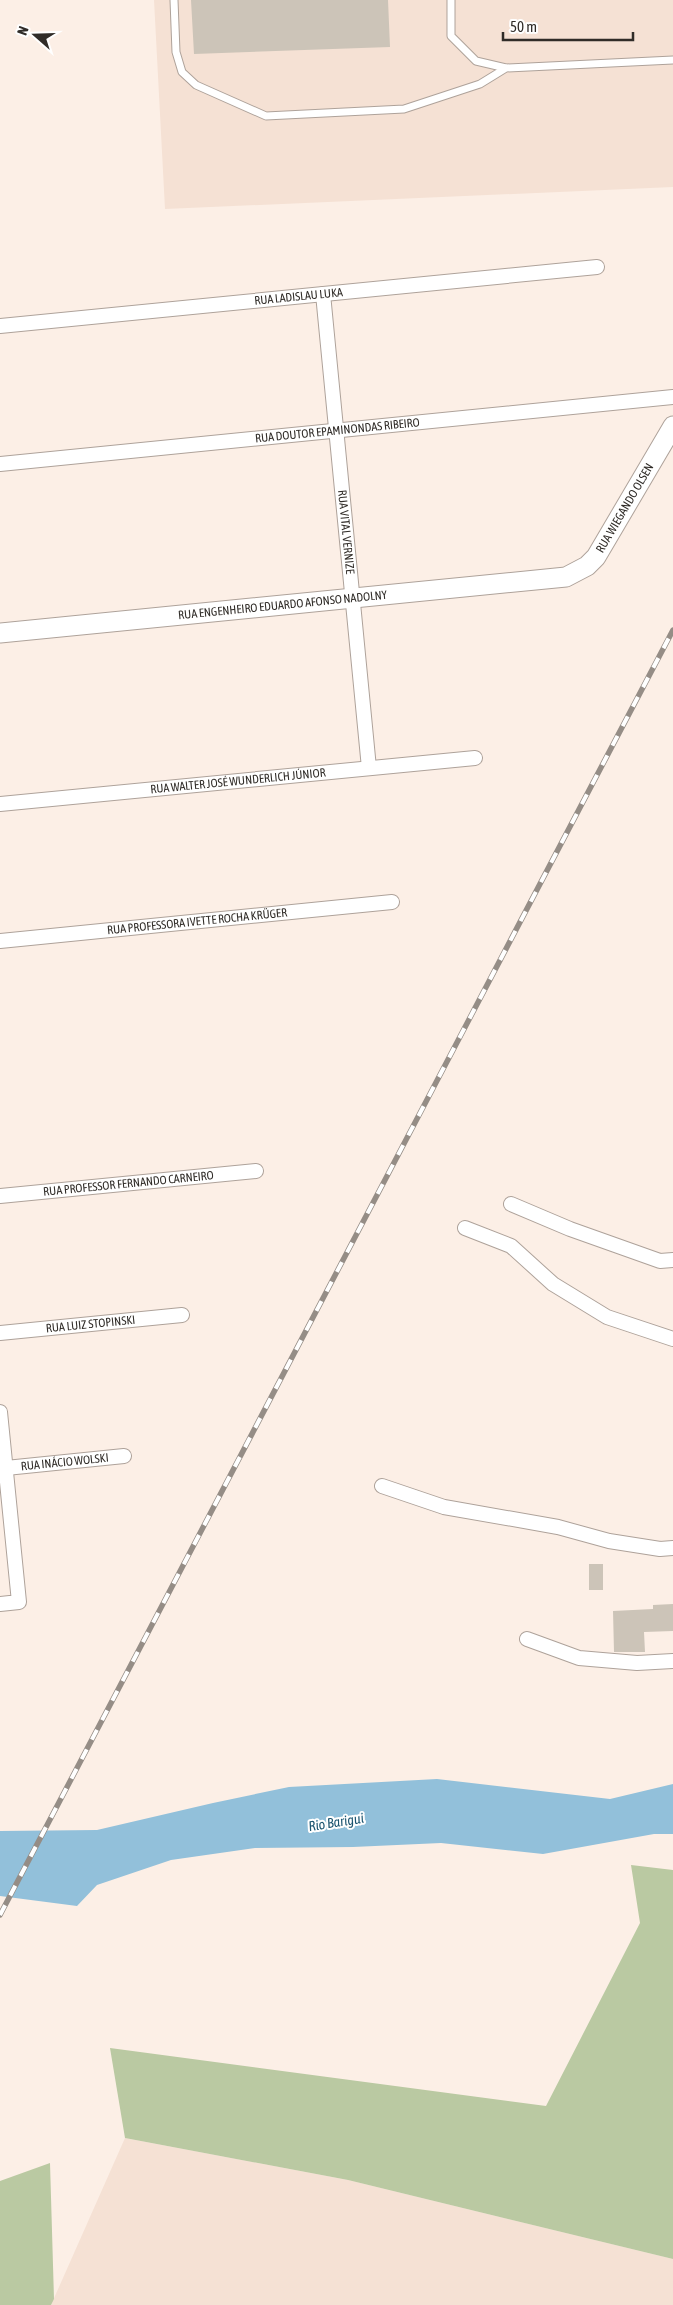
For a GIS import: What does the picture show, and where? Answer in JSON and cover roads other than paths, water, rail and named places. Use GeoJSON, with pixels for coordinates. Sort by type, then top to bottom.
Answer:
{"type":"FeatureCollection","features":[{"type":"Feature","properties":{"kind":"street","name":"RUA LADISLAU LUKA"},"geometry":{"type":"LineString","coordinates":[[0,326],[598,267]]}},
{"type":"Feature","properties":{"kind":"street","name":"RUA VITAL VERNIZE"},"geometry":{"type":"LineString","coordinates":[[323,294],[369,768]]}},
{"type":"Feature","properties":{"kind":"street","name":"RUA DOUTOR EPAMINONDAS RIBEIRO"},"geometry":{"type":"LineString","coordinates":[[0,464],[673,397]]}},
{"type":"Feature","properties":{"kind":"street","name":"RUA WIEGANDO OLSEN"},"geometry":{"type":"LineString","coordinates":[[566,577],[582,569],[596,557],[673,426]]}},
{"type":"Feature","properties":{"kind":"street","name":"RUA ENGENHEIRO EDUARDO AFONSO NADOLNY"},"geometry":{"type":"LineString","coordinates":[[0,633],[566,577]]}},
{"type":"Feature","properties":{"kind":"street","name":"RUA WALTER JOSÉ WUNDERLICH JÚNIOR"},"geometry":{"type":"LineString","coordinates":[[0,804],[475,758]]}},
{"type":"Feature","properties":{"kind":"street","name":"RUA PROFESSORA IVETTE ROCHA KRÜGER"},"geometry":{"type":"LineString","coordinates":[[0,940],[392,902]]}},
{"type":"Feature","properties":{"kind":"street","name":"RUA PROFESSOR FERNANDO CARNEIRO"},"geometry":{"type":"LineString","coordinates":[[0,1196],[256,1170]]}},
{"type":"Feature","properties":{"kind":"street"},"geometry":{"type":"LineString","coordinates":[[511,1204],[570,1229],[660,1261],[673,1260]]}},
{"type":"Feature","properties":{"kind":"street"},"geometry":{"type":"LineString","coordinates":[[465,1228],[511,1246],[553,1284],[607,1317],[658,1336],[673,1339]]}},
{"type":"Feature","properties":{"kind":"street","name":"RUA LUIZ STOPINSKI"},"geometry":{"type":"LineString","coordinates":[[0,1333],[182,1315]]}},
{"type":"Feature","properties":{"kind":"street"},"geometry":{"type":"LineString","coordinates":[[0,1412],[19,1602],[0,1604]]}},
{"type":"Feature","properties":{"kind":"street","name":"RUA INÁCIO WOLSKI"},"geometry":{"type":"LineString","coordinates":[[6,1468],[124,1456]]}},
{"type":"Feature","properties":{"kind":"street"},"geometry":{"type":"LineString","coordinates":[[382,1486],[444,1507],[558,1526],[609,1541],[660,1549],[673,1548]]}},
{"type":"Feature","properties":{"kind":"street"},"geometry":{"type":"LineString","coordinates":[[527,1639],[579,1658],[637,1663],[673,1660]]}},
{"type":"Feature","properties":{"kind":"lane"},"geometry":{"type":"LineString","coordinates":[[174,0],[176,52],[182,72],[196,85],[266,116],[404,110],[480,84],[506,68]]}},
{"type":"Feature","properties":{"kind":"lane"},"geometry":{"type":"LineString","coordinates":[[451,0],[451,36],[476,61],[506,68],[673,60]]}},
{"type":"Feature","properties":{"kind":"water","name":"Rio Barigui"},"geometry":{"type":"Polygon","coordinates":[[[437,1779],[610,1799],[673,1784],[673,1834],[654,1834],[543,1854],[441,1843],[353,1847],[255,1848],[171,1860],[97,1885],[77,1906],[0,1896],[0,1831],[97,1830],[289,1787],[437,1779]]]}},
{"type":"Feature","properties":{"kind":"railway"},"geometry":{"type":"LineString","coordinates":[[0,1915],[673,630]]}}]}
